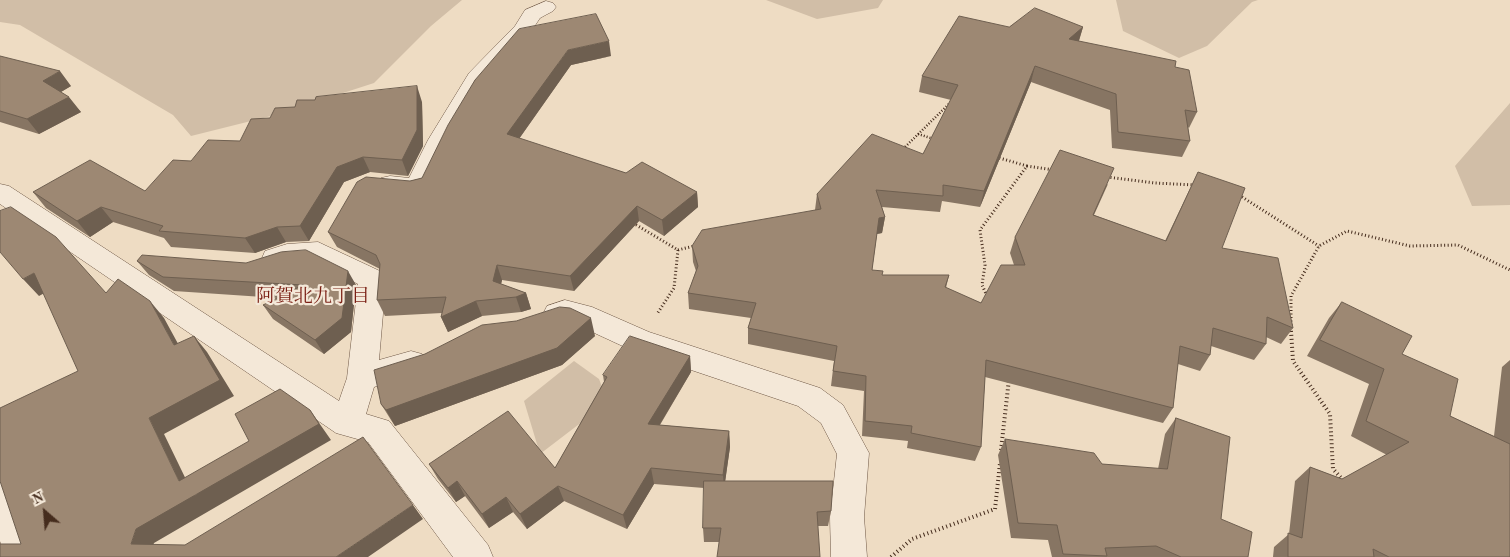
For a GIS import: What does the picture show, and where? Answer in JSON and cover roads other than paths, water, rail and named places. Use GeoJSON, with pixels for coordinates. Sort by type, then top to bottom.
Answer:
{"type":"FeatureCollection","features":[{"type":"Feature","properties":{"kind":"street"},"geometry":{"type":"LineString","coordinates":[[370,182],[417,187],[440,140],[477,78],[522,29],[532,14],[546,7]]}},
{"type":"Feature","properties":{"kind":"street"},"geometry":{"type":"LineString","coordinates":[[0,192],[121,271],[356,435],[475,557]]}},
{"type":"Feature","properties":{"kind":"street"},"geometry":{"type":"LineString","coordinates":[[0,224],[30,211]]}},
{"type":"Feature","properties":{"kind":"street"},"geometry":{"type":"LineString","coordinates":[[256,265],[323,244],[372,279],[356,435]]}},
{"type":"Feature","properties":{"kind":"street"},"geometry":{"type":"LineString","coordinates":[[121,271],[146,257]]}},
{"type":"Feature","properties":{"kind":"street"},"geometry":{"type":"LineString","coordinates":[[530,322],[565,311],[582,315],[639,341],[809,396],[832,414],[853,453],[847,517],[848,557]]}},
{"type":"Feature","properties":{"kind":"street"},"geometry":{"type":"LineString","coordinates":[[362,378],[422,360],[439,351]]}},
{"type":"Feature","properties":{"kind":"street"},"geometry":{"type":"LineString","coordinates":[[0,488],[24,557]]}},
{"type":"Feature","properties":{"kind":"district","name":"阿賀北九丁目"},"geometry":{"type":"Point","coordinates":[313,297]}}]}
